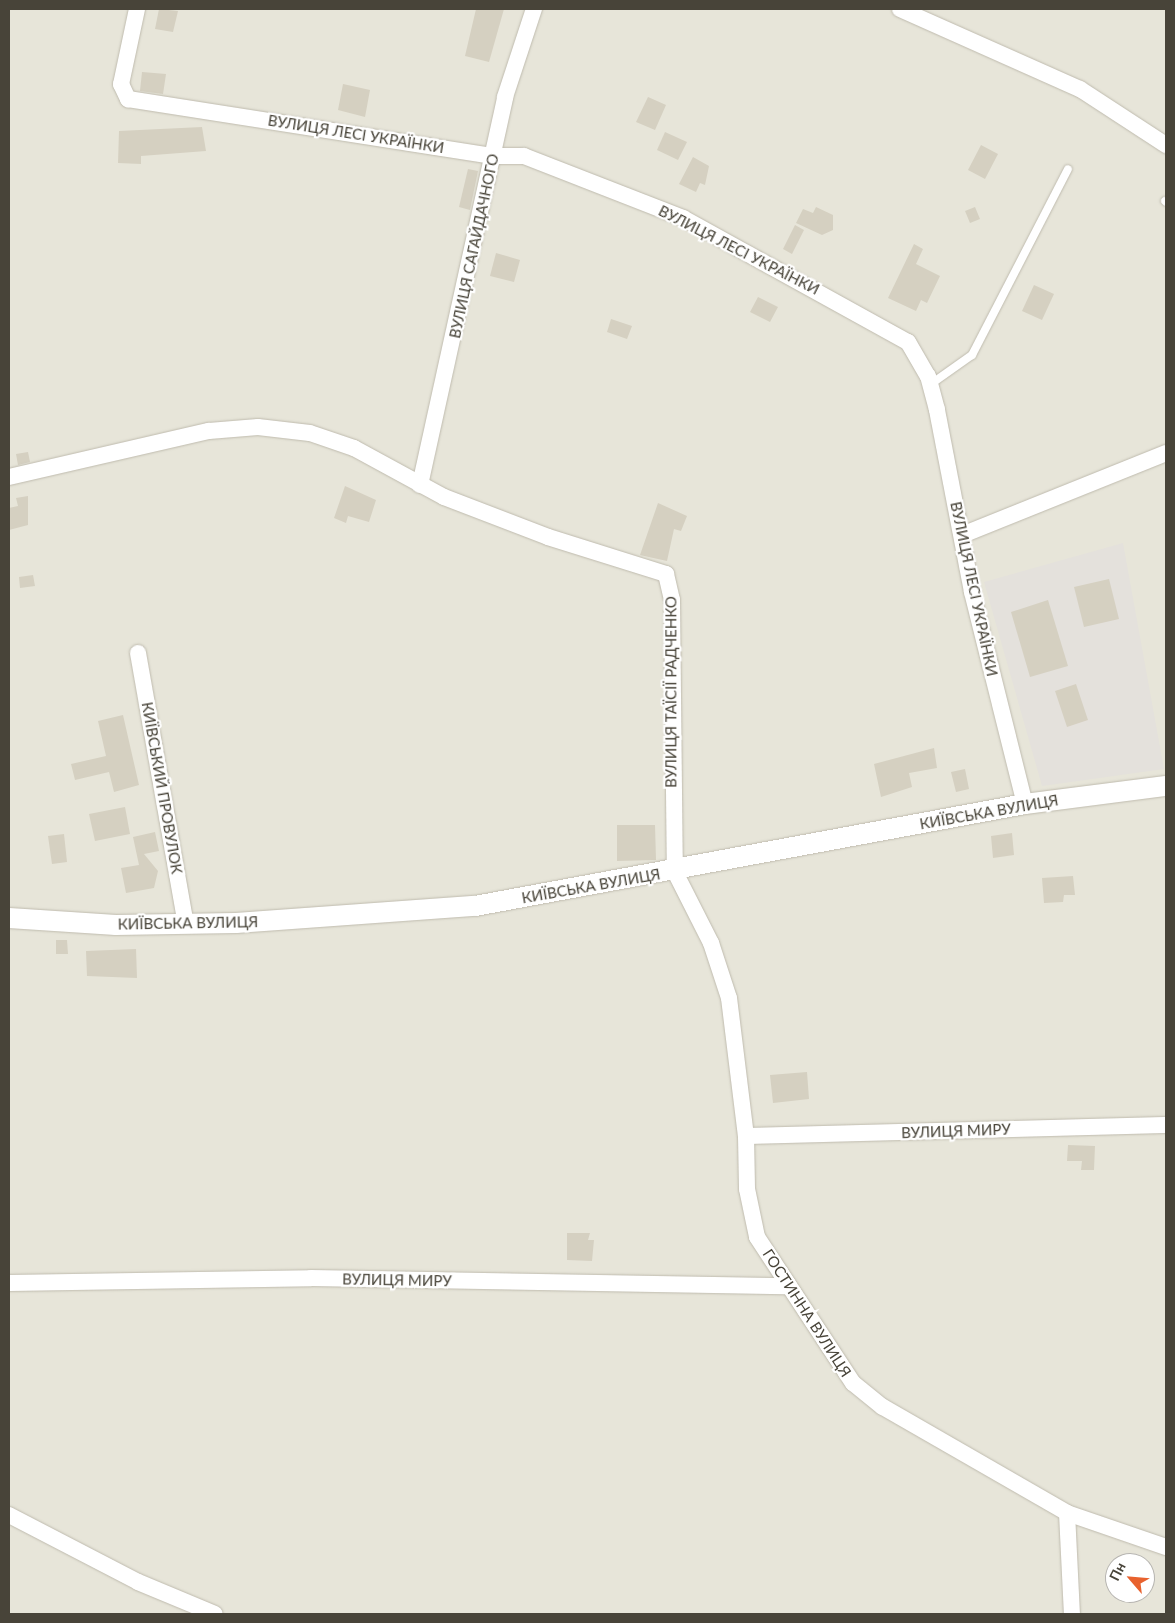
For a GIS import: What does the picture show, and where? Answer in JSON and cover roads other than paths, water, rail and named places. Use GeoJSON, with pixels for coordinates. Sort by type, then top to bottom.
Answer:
{"type":"FeatureCollection","features":[{"type":"Feature","properties":{"kind":"street","name":"ВУЛИЦЯ ЛЕСІ УКРАЇНКИ"},"geometry":{"type":"LineString","coordinates":[[137,9],[121,84],[128,99],[492,156],[524,156],[683,218],[893,332],[921,358],[930,384],[972,592],[1025,804]]}},
{"type":"Feature","properties":{"kind":"street","name":"ВУЛИЦЯ САГАЙДАЧНОГО"},"geometry":{"type":"LineString","coordinates":[[420,485],[492,156],[534,9]]}},
{"type":"Feature","properties":{"kind":"street"},"geometry":{"type":"LineString","coordinates":[[900,9],[1072,85],[1166,144]]}},
{"type":"Feature","properties":{"kind":"street","name":"ВУЛИЦЯ ТАЇСІЇ РАДЧЕНКО"},"geometry":{"type":"LineString","coordinates":[[9,477],[151,441],[258,427],[310,433],[354,448],[420,485],[548,537],[666,574],[672,600],[675,872]]}},
{"type":"Feature","properties":{"kind":"street"},"geometry":{"type":"LineString","coordinates":[[962,535],[1166,453]]}},
{"type":"Feature","properties":{"kind":"street","name":"КИЇВСЬКИЙ ПРОВУЛОК"},"geometry":{"type":"LineString","coordinates":[[138,653],[186,924]]}},
{"type":"Feature","properties":{"kind":"street","name":"КИЇВСЬКА ВУЛИЦЯ"},"geometry":{"type":"LineString","coordinates":[[9,918],[116,925],[186,924],[475,906],[675,872],[1025,804],[1166,786]]}},
{"type":"Feature","properties":{"kind":"street","name":"ГОСТИННА ВУЛИЦЯ"},"geometry":{"type":"LineString","coordinates":[[675,872],[711,943],[729,998],[746,1136],[747,1190],[757,1237],[786,1286],[853,1384],[883,1407],[1067,1512],[1166,1547]]}},
{"type":"Feature","properties":{"kind":"street","name":"ВУЛИЦЯ МИРУ"},"geometry":{"type":"LineString","coordinates":[[746,1136],[1166,1125]]}},
{"type":"Feature","properties":{"kind":"street","name":"ВУЛИЦЯ МИРУ"},"geometry":{"type":"LineString","coordinates":[[9,1283],[311,1278],[786,1286]]}},
{"type":"Feature","properties":{"kind":"street"},"geometry":{"type":"LineString","coordinates":[[1067,1512],[1072,1614]]}},
{"type":"Feature","properties":{"kind":"street"},"geometry":{"type":"LineString","coordinates":[[9,1515],[138,1582],[215,1614]]}},
{"type":"Feature","properties":{"kind":"lane"},"geometry":{"type":"LineString","coordinates":[[930,384],[972,355],[1068,169]]}}]}
